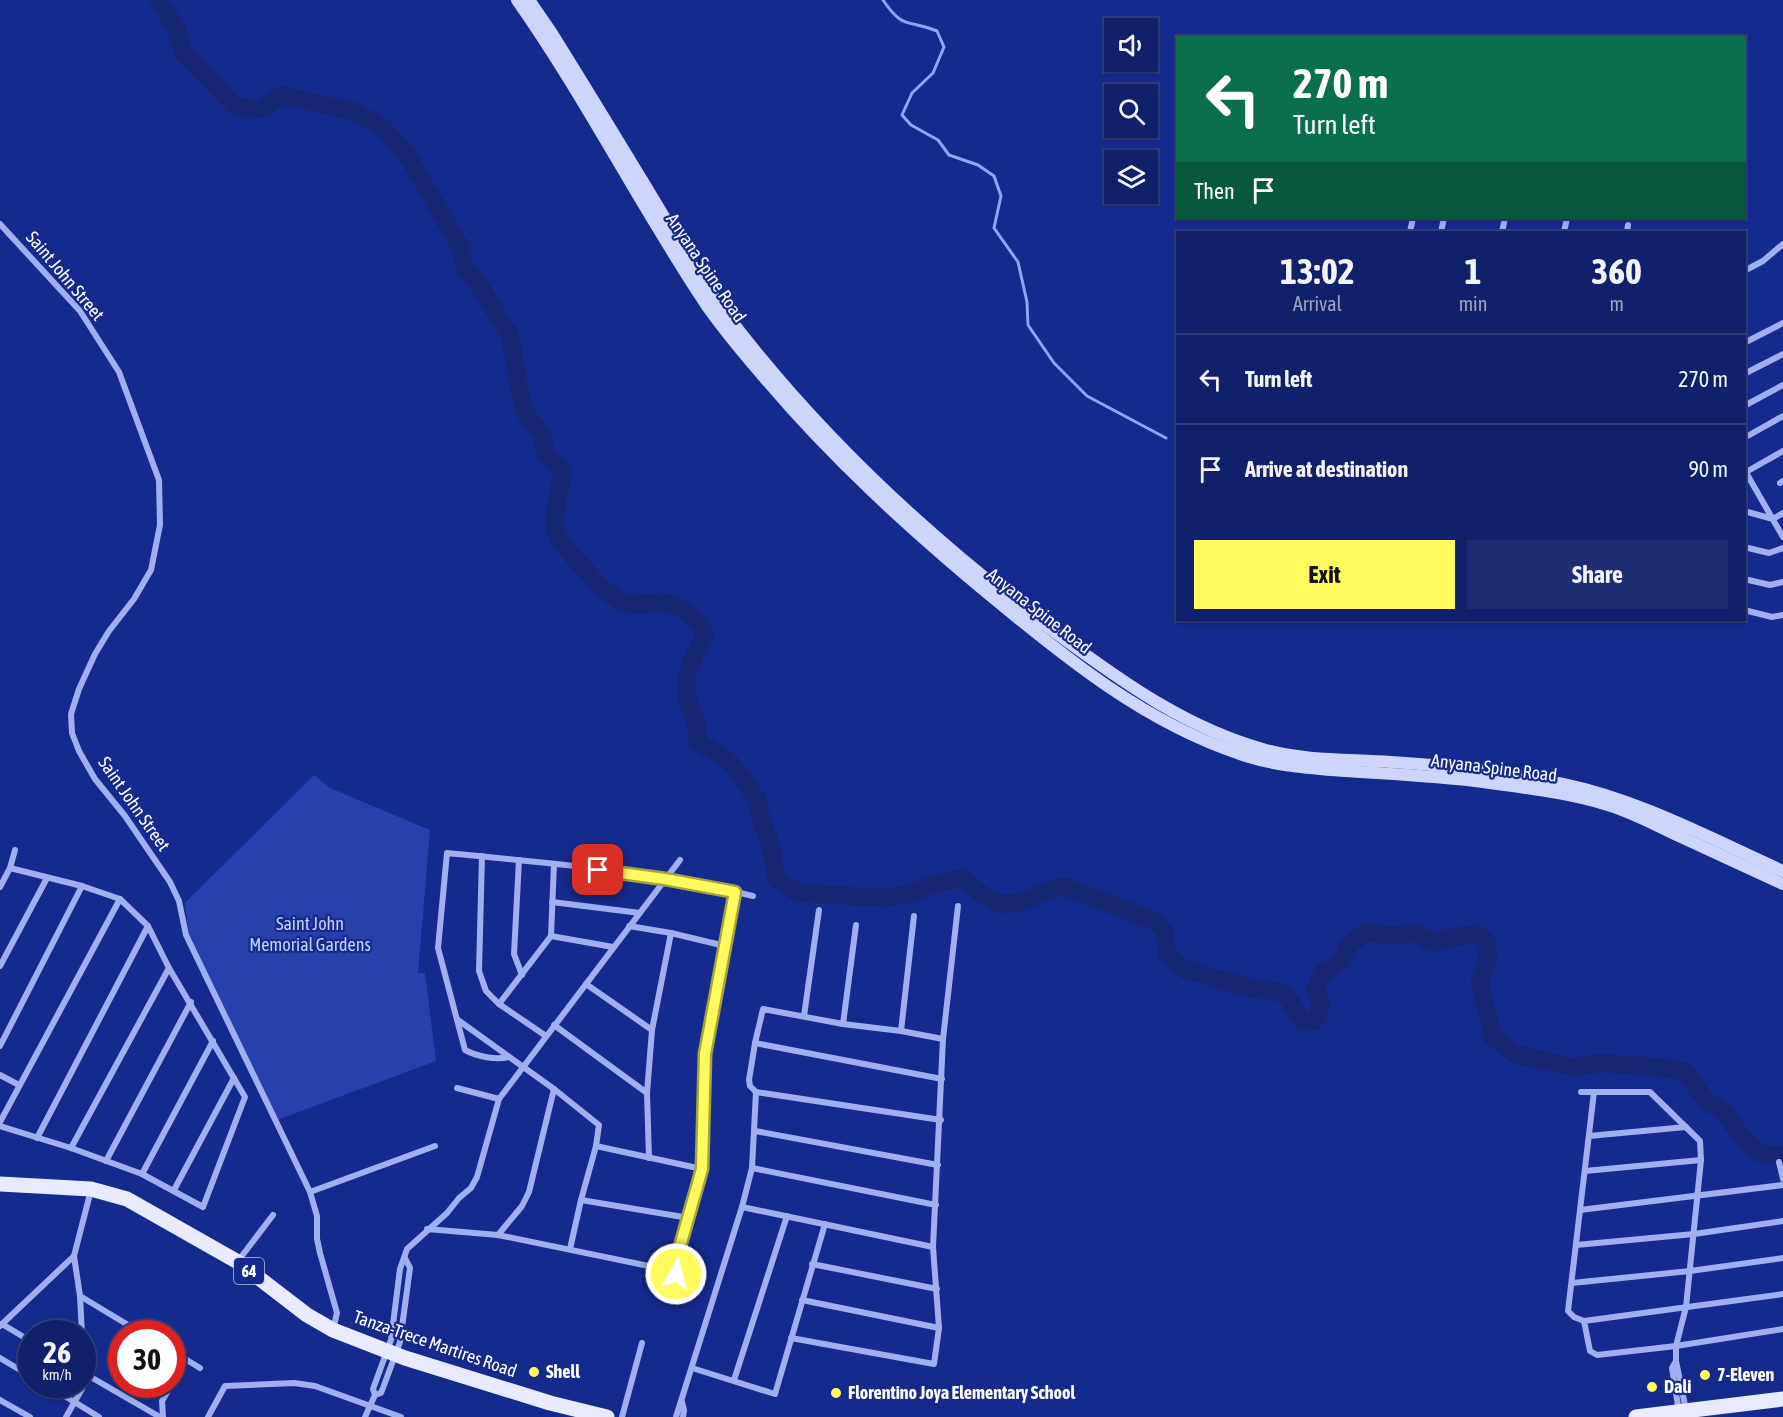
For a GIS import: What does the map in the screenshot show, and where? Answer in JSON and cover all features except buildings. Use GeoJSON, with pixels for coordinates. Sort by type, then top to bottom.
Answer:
{"type":"FeatureCollection","features":[{"type":"Feature","properties":{"kind":"main road","name":"Anyana Spine Road"},"geometry":{"type":"LineString","coordinates":[[517,0],[542,36],[709,309],[784,401],[833,454],[922,540],[1028,627],[1104,684],[1158,718],[1193,736],[1240,754],[1269,762],[1312,768],[1478,781],[1561,794],[1605,804],[1783,884]]}},
{"type":"Feature","properties":{"kind":"main road","name":"Anyana Spine Road"},"geometry":{"type":"LineString","coordinates":[[530,0],[720,305],[779,377],[834,438],[928,529],[1010,598],[1112,674],[1197,726],[1271,752],[1310,757],[1397,762],[1561,783],[1608,794],[1651,811],[1783,871]]}},
{"type":"Feature","properties":{"kind":"main road","name":"Tanza-Trece Martires Road"},"geometry":{"type":"LineString","coordinates":[[0,1184],[91,1189],[126,1199],[238,1262],[307,1315],[333,1330],[392,1353],[550,1403],[607,1417]]}},
{"type":"Feature","properties":{"kind":"main road"},"geometry":{"type":"LineString","coordinates":[[1636,1417],[1684,1414],[1783,1400]]}},
{"type":"Feature","properties":{"kind":"street","name":"Saint John Street"},"geometry":{"type":"LineString","coordinates":[[0,224],[80,311],[119,372],[159,480],[160,525],[151,570],[134,599],[109,631],[95,654],[71,714],[72,733],[95,779],[125,816],[170,882],[179,901],[186,935],[310,1192],[317,1216],[317,1239],[320,1253],[337,1312],[333,1330]]}},
{"type":"Feature","properties":{"kind":"street"},"geometry":{"type":"LineString","coordinates":[[1627,231],[1628,225]]}},
{"type":"Feature","properties":{"kind":"street"},"geometry":{"type":"LineString","coordinates":[[1746,270],[1763,261],[1783,244]]}},
{"type":"Feature","properties":{"kind":"street"},"geometry":{"type":"LineString","coordinates":[[1746,343],[1783,322]]}},
{"type":"Feature","properties":{"kind":"street"},"geometry":{"type":"LineString","coordinates":[[1746,373],[1783,354]]}},
{"type":"Feature","properties":{"kind":"street"},"geometry":{"type":"LineString","coordinates":[[1746,405],[1783,385]]}},
{"type":"Feature","properties":{"kind":"street"},"geometry":{"type":"LineString","coordinates":[[1746,437],[1783,416]]}},
{"type":"Feature","properties":{"kind":"street"},"geometry":{"type":"LineString","coordinates":[[1746,470],[1783,451]]}},
{"type":"Feature","properties":{"kind":"street"},"geometry":{"type":"LineString","coordinates":[[1746,472],[1783,537]]}},
{"type":"Feature","properties":{"kind":"street"},"geometry":{"type":"LineString","coordinates":[[1746,512],[1773,519],[1783,513]]}},
{"type":"Feature","properties":{"kind":"street"},"geometry":{"type":"LineString","coordinates":[[1746,548],[1761,552],[1783,548]]}},
{"type":"Feature","properties":{"kind":"street"},"geometry":{"type":"LineString","coordinates":[[1746,579],[1770,585],[1783,582]]}},
{"type":"Feature","properties":{"kind":"street"},"geometry":{"type":"LineString","coordinates":[[1746,611],[1772,617],[1783,615]]}},
{"type":"Feature","properties":{"kind":"street"},"geometry":{"type":"LineString","coordinates":[[0,886],[10,868],[15,850]]}},
{"type":"Feature","properties":{"kind":"street"},"geometry":{"type":"LineString","coordinates":[[510,1057],[499,1059],[465,1050],[438,948],[447,853],[665,879],[753,896]]}},
{"type":"Feature","properties":{"kind":"street"},"geometry":{"type":"LineString","coordinates":[[482,856],[479,971],[486,991],[499,1004],[546,1036]]}},
{"type":"Feature","properties":{"kind":"street"},"geometry":{"type":"LineString","coordinates":[[519,860],[514,954],[522,975]]}},
{"type":"Feature","properties":{"kind":"street"},"geometry":{"type":"LineString","coordinates":[[365,1417],[375,1395],[381,1393],[392,1353],[391,1340],[400,1269],[407,1249],[447,1212],[474,1182],[499,1099],[680,860]]}},
{"type":"Feature","properties":{"kind":"street"},"geometry":{"type":"LineString","coordinates":[[499,1004],[551,936],[554,864]]}},
{"type":"Feature","properties":{"kind":"street"},"geometry":{"type":"LineString","coordinates":[[10,868],[82,886],[120,899],[148,926],[169,968],[245,1097],[203,1207],[142,1174],[0,1124],[120,899]]}},
{"type":"Feature","properties":{"kind":"street"},"geometry":{"type":"LineString","coordinates":[[0,966],[47,878]]}},
{"type":"Feature","properties":{"kind":"street"},"geometry":{"type":"LineString","coordinates":[[0,1046],[82,886]]}},
{"type":"Feature","properties":{"kind":"street"},"geometry":{"type":"LineString","coordinates":[[673,1271],[702,1169],[705,1054],[735,892]]}},
{"type":"Feature","properties":{"kind":"street"},"geometry":{"type":"LineString","coordinates":[[552,902],[640,913]]}},
{"type":"Feature","properties":{"kind":"street"},"geometry":{"type":"LineString","coordinates":[[791,1338],[934,1364],[939,1328],[933,1247],[941,1120],[943,1039],[958,906]]}},
{"type":"Feature","properties":{"kind":"street"},"geometry":{"type":"LineString","coordinates":[[804,1016],[819,910]]}},
{"type":"Feature","properties":{"kind":"street"},"geometry":{"type":"LineString","coordinates":[[901,1031],[914,916]]}},
{"type":"Feature","properties":{"kind":"street"},"geometry":{"type":"LineString","coordinates":[[37,1138],[148,926]]}},
{"type":"Feature","properties":{"kind":"street"},"geometry":{"type":"LineString","coordinates":[[629,926],[725,946]]}},
{"type":"Feature","properties":{"kind":"street"},"geometry":{"type":"LineString","coordinates":[[843,1024],[856,926]]}},
{"type":"Feature","properties":{"kind":"street"},"geometry":{"type":"LineString","coordinates":[[649,1158],[647,1093],[652,1030],[671,933]]}},
{"type":"Feature","properties":{"kind":"street"},"geometry":{"type":"LineString","coordinates":[[551,936],[613,948]]}},
{"type":"Feature","properties":{"kind":"street"},"geometry":{"type":"LineString","coordinates":[[71,1148],[169,968]]}},
{"type":"Feature","properties":{"kind":"street"},"geometry":{"type":"LineString","coordinates":[[586,984],[652,1030]]}},
{"type":"Feature","properties":{"kind":"street"},"geometry":{"type":"LineString","coordinates":[[106,1161],[191,1002]]}},
{"type":"Feature","properties":{"kind":"street"},"geometry":{"type":"LineString","coordinates":[[941,1120],[756,1092],[750,1086],[749,1080],[763,1009],[943,1039]]}},
{"type":"Feature","properties":{"kind":"street"},"geometry":{"type":"LineString","coordinates":[[457,1019],[554,1089],[599,1125],[596,1146],[570,1249]]}},
{"type":"Feature","properties":{"kind":"street"},"geometry":{"type":"LineString","coordinates":[[554,1025],[647,1093]]}},
{"type":"Feature","properties":{"kind":"street"},"geometry":{"type":"LineString","coordinates":[[142,1174],[213,1041]]}},
{"type":"Feature","properties":{"kind":"street"},"geometry":{"type":"LineString","coordinates":[[755,1043],[942,1079]]}},
{"type":"Feature","properties":{"kind":"street"},"geometry":{"type":"LineString","coordinates":[[0,1075],[19,1085]]}},
{"type":"Feature","properties":{"kind":"street"},"geometry":{"type":"LineString","coordinates":[[174,1190],[234,1078]]}},
{"type":"Feature","properties":{"kind":"street"},"geometry":{"type":"LineString","coordinates":[[457,1088],[499,1099]]}},
{"type":"Feature","properties":{"kind":"street"},"geometry":{"type":"LineString","coordinates":[[498,1235],[522,1206],[529,1192],[554,1089]]}},
{"type":"Feature","properties":{"kind":"street"},"geometry":{"type":"LineString","coordinates":[[676,1417],[742,1207],[752,1168],[756,1092]]}},
{"type":"Feature","properties":{"kind":"street"},"geometry":{"type":"LineString","coordinates":[[1581,1092],[1650,1092],[1700,1141],[1701,1160],[1686,1307],[1676,1346],[1684,1414]]}},
{"type":"Feature","properties":{"kind":"street"},"geometry":{"type":"LineString","coordinates":[[1594,1092],[1568,1311],[1574,1317],[1584,1321],[1783,1294]]}},
{"type":"Feature","properties":{"kind":"street"},"geometry":{"type":"LineString","coordinates":[[1589,1136],[1686,1127]]}},
{"type":"Feature","properties":{"kind":"street"},"geometry":{"type":"LineString","coordinates":[[755,1131],[938,1165]]}},
{"type":"Feature","properties":{"kind":"street"},"geometry":{"type":"LineString","coordinates":[[310,1192],[435,1146]]}},
{"type":"Feature","properties":{"kind":"street"},"geometry":{"type":"LineString","coordinates":[[596,1146],[702,1169]]}},
{"type":"Feature","properties":{"kind":"street"},"geometry":{"type":"LineString","coordinates":[[1585,1171],[1701,1160]]}},
{"type":"Feature","properties":{"kind":"street"},"geometry":{"type":"LineString","coordinates":[[1779,1162],[1783,1179]]}},
{"type":"Feature","properties":{"kind":"street"},"geometry":{"type":"LineString","coordinates":[[752,1168],[936,1206]]}},
{"type":"Feature","properties":{"kind":"street"},"geometry":{"type":"LineString","coordinates":[[1580,1210],[1783,1185]]}},
{"type":"Feature","properties":{"kind":"street"},"geometry":{"type":"LineString","coordinates":[[81,1320],[74,1256],[91,1189]]}},
{"type":"Feature","properties":{"kind":"street"},"geometry":{"type":"LineString","coordinates":[[581,1200],[689,1218]]}},
{"type":"Feature","properties":{"kind":"street"},"geometry":{"type":"LineString","coordinates":[[742,1207],[933,1247]]}},
{"type":"Feature","properties":{"kind":"street"},"geometry":{"type":"LineString","coordinates":[[238,1262],[273,1215]]}},
{"type":"Feature","properties":{"kind":"street"},"geometry":{"type":"LineString","coordinates":[[734,1380],[787,1216]]}},
{"type":"Feature","properties":{"kind":"street"},"geometry":{"type":"LineString","coordinates":[[1576,1245],[1694,1234],[1783,1221]]}},
{"type":"Feature","properties":{"kind":"street"},"geometry":{"type":"LineString","coordinates":[[692,1368],[775,1394],[825,1224]]}},
{"type":"Feature","properties":{"kind":"street"},"geometry":{"type":"LineString","coordinates":[[426,1229],[498,1235],[673,1271],[680,1276],[692,1279]]}},
{"type":"Feature","properties":{"kind":"street"},"geometry":{"type":"LineString","coordinates":[[18,1334],[1,1325],[74,1256]]}},
{"type":"Feature","properties":{"kind":"street"},"geometry":{"type":"LineString","coordinates":[[392,1353],[400,1342],[407,1299],[410,1268],[405,1258]]}},
{"type":"Feature","properties":{"kind":"street"},"geometry":{"type":"LineString","coordinates":[[1572,1283],[1690,1271],[1783,1258]]}},
{"type":"Feature","properties":{"kind":"street"},"geometry":{"type":"LineString","coordinates":[[812,1264],[937,1289]]}},
{"type":"Feature","properties":{"kind":"street"},"geometry":{"type":"LineString","coordinates":[[80,1296],[120,1320]]}},
{"type":"Feature","properties":{"kind":"street"},"geometry":{"type":"LineString","coordinates":[[802,1300],[939,1328]]}},
{"type":"Feature","properties":{"kind":"street"},"geometry":{"type":"LineString","coordinates":[[1584,1321],[1590,1351],[1593,1354],[1676,1346],[1783,1329]]}},
{"type":"Feature","properties":{"kind":"street"},"geometry":{"type":"LineString","coordinates":[[622,1417],[642,1343]]}},
{"type":"Feature","properties":{"kind":"street"},"geometry":{"type":"LineString","coordinates":[[0,1358],[18,1369]]}},
{"type":"Feature","properties":{"kind":"street"},"geometry":{"type":"LineString","coordinates":[[186,1360],[200,1368]]}},
{"type":"Feature","properties":{"kind":"street"},"geometry":{"type":"LineString","coordinates":[[96,1380],[161,1417],[164,1398]]}},
{"type":"Feature","properties":{"kind":"street"},"geometry":{"type":"LineString","coordinates":[[208,1417],[222,1389],[229,1384],[315,1386],[401,1417]]}},
{"type":"Feature","properties":{"kind":"street"},"geometry":{"type":"LineString","coordinates":[[66,1398],[99,1417]]}},
{"type":"Feature","properties":{"kind":"street"},"geometry":{"type":"LineString","coordinates":[[66,1417],[76,1398]]}},
{"type":"Feature","properties":{"kind":"street"},"geometry":{"type":"LineString","coordinates":[[0,1400],[30,1417]]}},
{"type":"Feature","properties":{"kind":"street"},"geometry":{"type":"LineString","coordinates":[[682,1402],[683,1417]]}},
{"type":"Feature","properties":{"kind":"green space","name":"Saint John Memorial Gardens"},"geometry":{"type":"Polygon","coordinates":[[[314,775],[330,788],[430,830],[418,973],[425,973],[436,1061],[277,1120],[189,937],[185,903],[314,775]]]}},
{"type":"Feature","properties":{"kind":"waterway"},"geometry":{"type":"LineString","coordinates":[[159,0],[178,33],[183,53],[234,105],[252,110],[263,108],[282,95],[352,111],[381,126],[406,153],[461,248],[465,269],[476,280],[510,336],[522,403],[527,416],[543,436],[545,454],[563,471],[554,528],[563,545],[601,587],[620,601],[634,605],[664,602],[680,608],[699,622],[705,636],[690,665],[686,681],[689,704],[698,734],[697,742],[724,757],[735,768],[757,799],[761,820],[770,843],[777,880],[799,893],[886,898],[963,878],[991,900],[1011,904],[1063,886],[1157,922],[1164,932],[1167,953],[1184,969],[1249,988],[1285,993],[1303,1022],[1314,1021],[1322,1005],[1315,990],[1323,972],[1340,962],[1349,945],[1366,932],[1391,936],[1415,933],[1435,943],[1449,938],[1476,934],[1487,942],[1488,957],[1480,980],[1493,1037],[1515,1054],[1572,1067],[1601,1063],[1685,1071],[1707,1102],[1724,1111],[1739,1133],[1757,1152],[1775,1156],[1783,1154]]}},
{"type":"Feature","properties":{"kind":"waterway"},"geometry":{"type":"LineString","coordinates":[[883,0],[901,20],[937,31],[944,47],[933,73],[912,93],[902,115],[911,125],[938,140],[949,155],[978,165],[994,176],[1001,196],[994,228],[1018,262],[1027,302],[1028,325],[1054,363],[1087,396],[1166,438]]}},
{"type":"Feature","properties":{"kind":"place","name":"Shell"},"geometry":{"type":"Point","coordinates":[534,1372]}},
{"type":"Feature","properties":{"kind":"place","name":"7-Eleven"},"geometry":{"type":"Point","coordinates":[1705,1375]}},
{"type":"Feature","properties":{"kind":"place","name":"Dali"},"geometry":{"type":"Point","coordinates":[1652,1387]}},
{"type":"Feature","properties":{"kind":"place","name":"Florentino Joya Elementary School"},"geometry":{"type":"Point","coordinates":[836,1393]}},
{"type":"Feature","properties":{"kind":"route"},"geometry":{"type":"LineString","coordinates":[[598,870],[735,892],[705,1054],[702,1169],[673,1271],[676,1274]]}}]}
